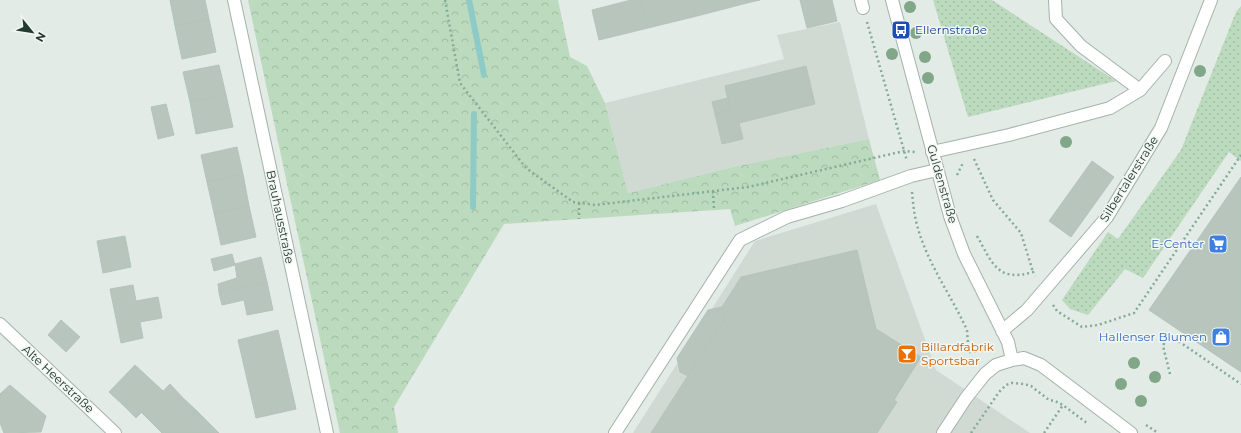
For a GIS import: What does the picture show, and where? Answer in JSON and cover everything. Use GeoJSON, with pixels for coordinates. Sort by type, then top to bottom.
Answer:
{"type":"FeatureCollection","features":[{"type":"Feature","properties":{"kind":"street","name":"Brauhausstraße"},"geometry":{"type":"LineString","coordinates":[[234,0],[327,433]]}},
{"type":"Feature","properties":{"kind":"street","name":"Guldenstraße"},"geometry":{"type":"LineString","coordinates":[[892,0],[950,216],[964,254],[1008,342],[1012,360]]}},
{"type":"Feature","properties":{"kind":"street"},"geometry":{"type":"LineString","coordinates":[[1055,0],[1056,20],[1081,46],[1140,90]]}},
{"type":"Feature","properties":{"kind":"street","name":"Silbertalerstraße"},"geometry":{"type":"LineString","coordinates":[[1002,331],[1027,310],[1106,217],[1161,128],[1210,0]]}},
{"type":"Feature","properties":{"kind":"street"},"geometry":{"type":"LineString","coordinates":[[932,152],[1110,108],[1140,90],[1164,61]]}},
{"type":"Feature","properties":{"kind":"street"},"geometry":{"type":"LineString","coordinates":[[615,433],[740,240],[787,217],[842,202],[911,176],[937,170]]}},
{"type":"Feature","properties":{"kind":"street","name":"Alte Heerstraße"},"geometry":{"type":"LineString","coordinates":[[0,324],[116,433]]}},
{"type":"Feature","properties":{"kind":"street"},"geometry":{"type":"LineString","coordinates":[[944,433],[966,398],[985,374],[996,365],[1024,358],[1041,365],[1131,433]]}},
{"type":"Feature","properties":{"kind":"path"},"geometry":{"type":"LineString","coordinates":[[445,0],[460,83],[526,168],[573,202],[596,205],[748,187],[904,151],[932,152]]}},
{"type":"Feature","properties":{"kind":"path"},"geometry":{"type":"LineString","coordinates":[[974,158],[993,200],[1021,234],[1033,272]]}},
{"type":"Feature","properties":{"kind":"path"},"geometry":{"type":"LineString","coordinates":[[713,191],[714,210]]}},
{"type":"Feature","properties":{"kind":"path"},"geometry":{"type":"LineString","coordinates":[[579,203],[579,219]]}},
{"type":"Feature","properties":{"kind":"path"},"geometry":{"type":"LineString","coordinates":[[1170,374],[1163,346],[1168,334],[1241,384]]}},
{"type":"Feature","properties":{"kind":"path"},"geometry":{"type":"LineString","coordinates":[[971,433],[999,392],[1006,385],[1012,383],[1031,386],[1049,400],[1063,405],[1088,424]]}},
{"type":"Feature","properties":{"kind":"shaded area"},"geometry":{"type":"Polygon","coordinates":[[[840,22],[869,139],[733,167],[628,193],[605,103],[784,59],[777,35],[840,22]]]}},
{"type":"Feature","properties":{"kind":"shaded area"},"geometry":{"type":"Polygon","coordinates":[[[876,204],[936,370],[1030,433],[633,433],[755,241],[876,204]]]}},
{"type":"Feature","properties":{"kind":"green space"},"geometry":{"type":"Polygon","coordinates":[[[248,0],[558,0],[570,57],[587,66],[605,103],[628,193],[733,167],[869,139],[880,180],[735,226],[730,209],[504,224],[394,407],[398,433],[340,433],[248,0]]]}},
{"type":"Feature","properties":{"kind":"green space"},"geometry":{"type":"Polygon","coordinates":[[[933,0],[992,0],[1116,81],[968,117],[933,0]]]}},
{"type":"Feature","properties":{"kind":"green space"},"geometry":{"type":"Polygon","coordinates":[[[1241,6],[1241,161],[1229,152],[1143,278],[1125,269],[1088,315],[1070,309],[1062,300],[1108,232],[1118,239],[1181,150],[1236,12],[1241,6]]]}},
{"type":"Feature","properties":{"kind":"building"},"geometry":{"type":"Polygon","coordinates":[[[170,0],[205,0],[209,19],[175,26],[170,0]]]}},
{"type":"Feature","properties":{"kind":"building"},"geometry":{"type":"Polygon","coordinates":[[[631,0],[641,0],[648,28],[599,40],[592,10],[631,0]]]}},
{"type":"Feature","properties":{"kind":"building"},"geometry":{"type":"Polygon","coordinates":[[[641,0],[693,0],[697,16],[648,28],[641,0]]]}},
{"type":"Feature","properties":{"kind":"building"},"geometry":{"type":"Polygon","coordinates":[[[693,0],[747,0],[747,3],[697,16],[693,0]]]}},
{"type":"Feature","properties":{"kind":"building"},"geometry":{"type":"Polygon","coordinates":[[[747,0],[760,0],[747,3],[747,0]]]}},
{"type":"Feature","properties":{"kind":"building"},"geometry":{"type":"Polygon","coordinates":[[[800,0],[832,0],[837,21],[807,28],[800,0]]]}},
{"type":"Feature","properties":{"kind":"building"},"geometry":{"type":"Polygon","coordinates":[[[209,19],[216,52],[182,59],[175,26],[209,19]]]}},
{"type":"Feature","properties":{"kind":"building"},"geometry":{"type":"Polygon","coordinates":[[[219,65],[226,95],[190,102],[183,72],[219,65]]]}},
{"type":"Feature","properties":{"kind":"building"},"geometry":{"type":"Polygon","coordinates":[[[806,66],[815,104],[739,123],[743,139],[722,144],[715,114],[730,110],[725,86],[806,66]]]}},
{"type":"Feature","properties":{"kind":"building"},"geometry":{"type":"Polygon","coordinates":[[[226,95],[233,127],[196,134],[190,102],[226,95]]]}},
{"type":"Feature","properties":{"kind":"building"},"geometry":{"type":"Polygon","coordinates":[[[728,98],[730,110],[715,114],[712,102],[728,98]]]}},
{"type":"Feature","properties":{"kind":"building"},"geometry":{"type":"Polygon","coordinates":[[[166,104],[174,135],[158,139],[151,107],[166,104]]]}},
{"type":"Feature","properties":{"kind":"building"},"geometry":{"type":"Polygon","coordinates":[[[237,147],[243,174],[207,182],[201,155],[237,147]]]}},
{"type":"Feature","properties":{"kind":"building"},"geometry":{"type":"Polygon","coordinates":[[[1092,161],[1114,177],[1071,237],[1049,221],[1092,161]]]}},
{"type":"Feature","properties":{"kind":"building"},"geometry":{"type":"Polygon","coordinates":[[[243,174],[249,206],[214,213],[207,182],[243,174]]]}},
{"type":"Feature","properties":{"kind":"building","name":"E-Center"},"geometry":{"type":"Polygon","coordinates":[[[1241,177],[1241,372],[1149,310],[1241,177]]]}},
{"type":"Feature","properties":{"kind":"building"},"geometry":{"type":"Polygon","coordinates":[[[249,206],[256,237],[221,245],[214,213],[249,206]]]}},
{"type":"Feature","properties":{"kind":"building"},"geometry":{"type":"Polygon","coordinates":[[[125,236],[131,267],[103,273],[97,241],[125,236]]]}},
{"type":"Feature","properties":{"kind":"building"},"geometry":{"type":"Polygon","coordinates":[[[857,250],[876,329],[921,357],[894,400],[897,402],[877,433],[651,433],[723,321],[725,323],[722,307],[741,277],[857,250]]]}},
{"type":"Feature","properties":{"kind":"building"},"geometry":{"type":"Polygon","coordinates":[[[232,254],[235,265],[214,271],[211,259],[232,254]]]}},
{"type":"Feature","properties":{"kind":"building"},"geometry":{"type":"Polygon","coordinates":[[[261,257],[267,282],[219,293],[218,284],[237,278],[235,264],[261,257]]]}},
{"type":"Feature","properties":{"kind":"building"},"geometry":{"type":"Polygon","coordinates":[[[267,282],[273,310],[247,315],[244,300],[222,305],[219,293],[267,282]]]}},
{"type":"Feature","properties":{"kind":"building"},"geometry":{"type":"Polygon","coordinates":[[[133,285],[136,301],[158,297],[162,318],[140,322],[143,338],[121,343],[110,289],[133,285]]]}},
{"type":"Feature","properties":{"kind":"building"},"geometry":{"type":"Polygon","coordinates":[[[722,307],[725,323],[723,321],[688,376],[680,372],[677,358],[708,310],[722,307]]]}},
{"type":"Feature","properties":{"kind":"building"},"geometry":{"type":"Polygon","coordinates":[[[61,320],[80,337],[66,352],[48,335],[61,320]]]}},
{"type":"Feature","properties":{"kind":"building"},"geometry":{"type":"Polygon","coordinates":[[[278,330],[296,409],[256,418],[238,340],[278,330]]]}},
{"type":"Feature","properties":{"kind":"building"},"geometry":{"type":"Polygon","coordinates":[[[135,365],[149,378],[123,405],[109,392],[135,365]]]}},
{"type":"Feature","properties":{"kind":"building"},"geometry":{"type":"Polygon","coordinates":[[[149,378],[163,391],[136,418],[123,405],[149,378]]]}},
{"type":"Feature","properties":{"kind":"building"},"geometry":{"type":"Polygon","coordinates":[[[170,384],[183,398],[155,426],[142,413],[170,384]]]}},
{"type":"Feature","properties":{"kind":"building"},"geometry":{"type":"Polygon","coordinates":[[[10,385],[46,416],[41,432],[4,433],[0,423],[0,394],[10,385]]]}},
{"type":"Feature","properties":{"kind":"building"},"geometry":{"type":"Polygon","coordinates":[[[183,398],[197,411],[174,433],[162,433],[155,426],[183,398]]]}},
{"type":"Feature","properties":{"kind":"building"},"geometry":{"type":"Polygon","coordinates":[[[197,411],[210,424],[201,433],[174,433],[197,411]]]}},
{"type":"Feature","properties":{"kind":"building"},"geometry":{"type":"Polygon","coordinates":[[[210,424],[219,433],[201,433],[210,424]]]}},
{"type":"Feature","properties":{"kind":"waterway"},"geometry":{"type":"LineString","coordinates":[[469,0],[484,75]]}},
{"type":"Feature","properties":{"kind":"waterway"},"geometry":{"type":"LineString","coordinates":[[473,207],[474,114]]}},
{"type":"Feature","properties":{"kind":"place","name":"Ellernstraße"},"geometry":{"type":"Point","coordinates":[901,30]}},
{"type":"Feature","properties":{"kind":"place","name":"E-Center"},"geometry":{"type":"Point","coordinates":[1218,244]}},
{"type":"Feature","properties":{"kind":"place","name":"Hallenser Blumen"},"geometry":{"type":"Point","coordinates":[1221,337]}},
{"type":"Feature","properties":{"kind":"place","name":"Billardfabrik Sportsbar"},"geometry":{"type":"Point","coordinates":[907,354]}}]}
